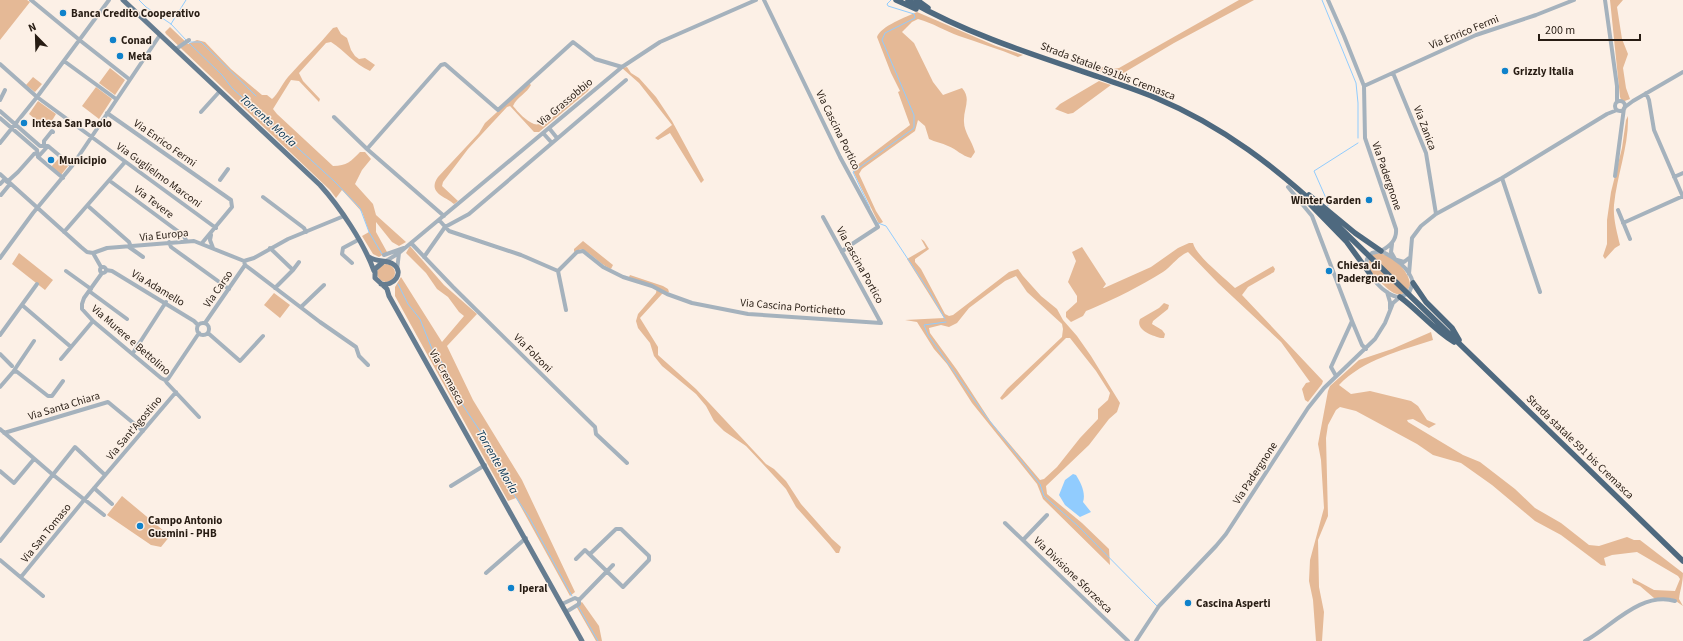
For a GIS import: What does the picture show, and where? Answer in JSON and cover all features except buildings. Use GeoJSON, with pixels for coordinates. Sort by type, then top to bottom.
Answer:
{"type":"FeatureCollection","features":[{"type":"Feature","properties":{"kind":"highway"},"geometry":{"type":"LineString","coordinates":[[896,0],[941,17]]}},
{"type":"Feature","properties":{"kind":"highway","name":"Strada Statale 591bis Cremasca"},"geometry":{"type":"LineString","coordinates":[[908,0],[941,17],[978,33],[1137,91],[1173,106],[1237,141],[1296,186],[1463,347]]}},
{"type":"Feature","properties":{"kind":"highway"},"geometry":{"type":"LineString","coordinates":[[917,0],[941,17]]}},
{"type":"Feature","properties":{"kind":"highway"},"geometry":{"type":"LineString","coordinates":[[1296,186],[1316,199],[1355,233],[1381,251]]}},
{"type":"Feature","properties":{"kind":"highway"},"geometry":{"type":"LineString","coordinates":[[1296,186],[1313,207],[1346,241],[1370,274]]}},
{"type":"Feature","properties":{"kind":"highway"},"geometry":{"type":"LineString","coordinates":[[1413,283],[1426,302],[1452,328],[1463,347]]}},
{"type":"Feature","properties":{"kind":"highway"},"geometry":{"type":"LineString","coordinates":[[1400,297],[1417,309],[1444,336],[1463,347]]}},
{"type":"Feature","properties":{"kind":"highway","name":"Strada statale 591 bis Cremasca"},"geometry":{"type":"LineString","coordinates":[[1463,347],[1683,561]]}},
{"type":"Feature","properties":{"kind":"main road"},"geometry":{"type":"LineString","coordinates":[[123,0],[320,185],[344,216],[367,255],[376,280],[381,284],[387,285],[392,283],[397,278],[397,270],[393,264],[374,260],[367,255]]}},
{"type":"Feature","properties":{"kind":"main road"},"geometry":{"type":"LineString","coordinates":[[374,271],[377,265],[384,262]]}},
{"type":"Feature","properties":{"kind":"main road"},"geometry":{"type":"LineString","coordinates":[[391,298],[392,283]]}},
{"type":"Feature","properties":{"kind":"main road","name":"Via Cremasca"},"geometry":{"type":"LineString","coordinates":[[381,284],[386,289],[582,641]]}},
{"type":"Feature","properties":{"kind":"street"},"geometry":{"type":"LineString","coordinates":[[31,0],[129,79]]}},
{"type":"Feature","properties":{"kind":"street"},"geometry":{"type":"LineString","coordinates":[[0,143],[37,97],[109,0]]}},
{"type":"Feature","properties":{"kind":"street","name":"Via Grassobbio"},"geometry":{"type":"LineString","coordinates":[[384,262],[399,253],[622,67],[660,42],[756,0]]}},
{"type":"Feature","properties":{"kind":"street","name":"Via Cascina Portico"},"geometry":{"type":"LineString","coordinates":[[764,0],[840,157],[878,227],[842,252]]}},
{"type":"Feature","properties":{"kind":"street","name":"Via Padergnone"},"geometry":{"type":"LineString","coordinates":[[1328,0],[1364,86],[1365,138],[1396,230],[1396,236],[1392,244],[1392,252],[1396,260]]}},
{"type":"Feature","properties":{"kind":"street","name":"Via Enrico Fermi"},"geometry":{"type":"LineString","coordinates":[[1364,86],[1476,35],[1536,15],[1574,0]]}},
{"type":"Feature","properties":{"kind":"street"},"geometry":{"type":"LineString","coordinates":[[1607,0],[1607,11],[1617,86],[1617,107],[1622,118]]}},
{"type":"Feature","properties":{"kind":"street"},"geometry":{"type":"LineString","coordinates":[[0,258],[37,208],[72,166],[160,35]]}},
{"type":"Feature","properties":{"kind":"street"},"geometry":{"type":"LineString","coordinates":[[176,49],[189,40]]}},
{"type":"Feature","properties":{"kind":"street"},"geometry":{"type":"LineString","coordinates":[[367,149],[441,65],[446,64],[498,110],[573,42],[595,59],[622,67]]}},
{"type":"Feature","properties":{"kind":"street"},"geometry":{"type":"LineString","coordinates":[[64,61],[116,99]]}},
{"type":"Feature","properties":{"kind":"street","name":"Via Guglielmo Marconi"},"geometry":{"type":"LineString","coordinates":[[0,64],[37,97],[216,228]]}},
{"type":"Feature","properties":{"kind":"street"},"geometry":{"type":"LineString","coordinates":[[1409,274],[1409,258],[1412,238],[1417,229],[1436,214],[1502,178],[1617,107],[1625,105],[1683,72]]}},
{"type":"Feature","properties":{"kind":"street","name":"Via Zanica"},"geometry":{"type":"LineString","coordinates":[[1393,73],[1426,153],[1436,214]]}},
{"type":"Feature","properties":{"kind":"street"},"geometry":{"type":"LineString","coordinates":[[424,256],[445,227],[469,214],[626,80]]}},
{"type":"Feature","properties":{"kind":"street"},"geometry":{"type":"LineString","coordinates":[[0,100],[5,90]]}},
{"type":"Feature","properties":{"kind":"street"},"geometry":{"type":"LineString","coordinates":[[201,112],[220,91]]}},
{"type":"Feature","properties":{"kind":"street"},"geometry":{"type":"LineString","coordinates":[[1623,223],[1683,197],[1654,130],[1649,100],[1646,93]]}},
{"type":"Feature","properties":{"kind":"street"},"geometry":{"type":"LineString","coordinates":[[1617,96],[1625,105]]}},
{"type":"Feature","properties":{"kind":"street"},"geometry":{"type":"LineString","coordinates":[[1617,107],[1625,105]]}},
{"type":"Feature","properties":{"kind":"street"},"geometry":{"type":"LineString","coordinates":[[1615,176],[1625,105]]}},
{"type":"Feature","properties":{"kind":"street"},"geometry":{"type":"LineString","coordinates":[[0,112],[41,149],[72,166]]}},
{"type":"Feature","properties":{"kind":"street","name":"Via Enrico Fermi"},"geometry":{"type":"LineString","coordinates":[[107,113],[215,186],[231,200],[233,203],[232,207],[202,243]]}},
{"type":"Feature","properties":{"kind":"street"},"geometry":{"type":"LineString","coordinates":[[334,117],[367,149],[444,216]]}},
{"type":"Feature","properties":{"kind":"street"},"geometry":{"type":"LineString","coordinates":[[0,118],[14,126]]}},
{"type":"Feature","properties":{"kind":"street"},"geometry":{"type":"LineString","coordinates":[[549,128],[558,138]]}},
{"type":"Feature","properties":{"kind":"street"},"geometry":{"type":"LineString","coordinates":[[1,195],[7,182],[34,154],[41,149],[44,141],[52,131],[53,132]]}},
{"type":"Feature","properties":{"kind":"street"},"geometry":{"type":"LineString","coordinates":[[543,133],[552,143]]}},
{"type":"Feature","properties":{"kind":"street"},"geometry":{"type":"LineString","coordinates":[[41,149],[63,178]]}},
{"type":"Feature","properties":{"kind":"street"},"geometry":{"type":"LineString","coordinates":[[64,232],[125,162]]}},
{"type":"Feature","properties":{"kind":"street"},"geometry":{"type":"LineString","coordinates":[[220,180],[228,169]]}},
{"type":"Feature","properties":{"kind":"street"},"geometry":{"type":"LineString","coordinates":[[1674,177],[1683,173]]}},
{"type":"Feature","properties":{"kind":"street"},"geometry":{"type":"LineString","coordinates":[[0,174],[7,182],[81,247],[87,252],[93,253],[101,267],[106,268],[104,271]]}},
{"type":"Feature","properties":{"kind":"street"},"geometry":{"type":"LineString","coordinates":[[1502,178],[1540,292]]}},
{"type":"Feature","properties":{"kind":"street","name":"Via Tevere"},"geometry":{"type":"LineString","coordinates":[[110,181],[184,235],[186,240]]}},
{"type":"Feature","properties":{"kind":"street"},"geometry":{"type":"LineString","coordinates":[[0,184],[7,182]]}},
{"type":"Feature","properties":{"kind":"street"},"geometry":{"type":"LineString","coordinates":[[1288,187],[1312,216],[1352,321],[1362,344],[1366,349]]}},
{"type":"Feature","properties":{"kind":"street"},"geometry":{"type":"LineString","coordinates":[[263,198],[304,228],[306,232]]}},
{"type":"Feature","properties":{"kind":"street"},"geometry":{"type":"LineString","coordinates":[[88,206],[129,242],[130,247],[144,257]]}},
{"type":"Feature","properties":{"kind":"street"},"geometry":{"type":"LineString","coordinates":[[1618,210],[1630,238]]}},
{"type":"Feature","properties":{"kind":"street"},"geometry":{"type":"LineString","coordinates":[[244,263],[270,248],[344,216]]}},
{"type":"Feature","properties":{"kind":"street","name":"Via cascina Portico"},"geometry":{"type":"LineString","coordinates":[[823,217],[881,323]]}},
{"type":"Feature","properties":{"kind":"street"},"geometry":{"type":"LineString","coordinates":[[439,220],[449,231],[521,255],[558,271],[566,310]]}},
{"type":"Feature","properties":{"kind":"street"},"geometry":{"type":"LineString","coordinates":[[212,232],[210,240],[213,248]]}},
{"type":"Feature","properties":{"kind":"street","name":"Via Europa"},"geometry":{"type":"LineString","coordinates":[[93,253],[107,248],[130,247],[186,240],[202,243],[244,263],[275,288],[356,347],[359,356],[368,365]]}},
{"type":"Feature","properties":{"kind":"street"},"geometry":{"type":"LineString","coordinates":[[352,263],[342,254],[343,248],[358,240]]}},
{"type":"Feature","properties":{"kind":"street"},"geometry":{"type":"LineString","coordinates":[[169,242],[171,247],[229,290]]}},
{"type":"Feature","properties":{"kind":"street","name":"Via Folzoni"},"geometry":{"type":"LineString","coordinates":[[411,242],[596,427],[596,434],[627,463]]}},
{"type":"Feature","properties":{"kind":"street"},"geometry":{"type":"LineString","coordinates":[[1392,244],[1381,251],[1372,253],[1367,258],[1366,265],[1376,283],[1387,292],[1400,297]]}},
{"type":"Feature","properties":{"kind":"street"},"geometry":{"type":"LineString","coordinates":[[270,248],[293,270]]}},
{"type":"Feature","properties":{"kind":"street","name":"Via Grassobbio"},"geometry":{"type":"LineString","coordinates":[[384,255],[405,248]]}},
{"type":"Feature","properties":{"kind":"street","name":"Via Cascina Portichetto"},"geometry":{"type":"LineString","coordinates":[[558,271],[580,250],[603,267],[623,277],[652,286],[667,294],[692,303],[748,314],[881,323]]}},
{"type":"Feature","properties":{"kind":"street"},"geometry":{"type":"LineString","coordinates":[[1381,251],[1396,260],[1409,274],[1413,283]]}},
{"type":"Feature","properties":{"kind":"street"},"geometry":{"type":"LineString","coordinates":[[397,270],[399,253]]}},
{"type":"Feature","properties":{"kind":"street"},"geometry":{"type":"LineString","coordinates":[[1396,260],[1404,262],[1409,258]]}},
{"type":"Feature","properties":{"kind":"street"},"geometry":{"type":"LineString","coordinates":[[275,288],[299,262]]}},
{"type":"Feature","properties":{"kind":"street","name":"Via Carso"},"geometry":{"type":"LineString","coordinates":[[198,325],[205,323],[229,290],[244,263]]}},
{"type":"Feature","properties":{"kind":"street","name":"Via Murere e Bettolino"},"geometry":{"type":"LineString","coordinates":[[66,271],[127,319]]}},
{"type":"Feature","properties":{"kind":"street","name":"Via Murere e Bettolino"},"geometry":{"type":"LineString","coordinates":[[104,271],[84,298],[82,309],[93,321],[165,380],[199,417]]}},
{"type":"Feature","properties":{"kind":"street","name":"Via Adamello"},"geometry":{"type":"LineString","coordinates":[[104,271],[112,271],[166,302],[198,325]]}},
{"type":"Feature","properties":{"kind":"street","name":"Via Padergnone"},"geometry":{"type":"LineString","coordinates":[[1136,641],[1159,606],[1226,534],[1308,408],[1324,388],[1366,349],[1378,335],[1389,315],[1393,303],[1400,297],[1409,293],[1413,283]]}},
{"type":"Feature","properties":{"kind":"street"},"geometry":{"type":"LineString","coordinates":[[0,335],[38,284]]}},
{"type":"Feature","properties":{"kind":"street"},"geometry":{"type":"LineString","coordinates":[[301,307],[324,285]]}},
{"type":"Feature","properties":{"kind":"street"},"geometry":{"type":"LineString","coordinates":[[1387,292],[1390,302],[1389,315]]}},
{"type":"Feature","properties":{"kind":"street"},"geometry":{"type":"LineString","coordinates":[[132,353],[166,302]]}},
{"type":"Feature","properties":{"kind":"street"},"geometry":{"type":"LineString","coordinates":[[22,305],[71,347]]}},
{"type":"Feature","properties":{"kind":"street"},"geometry":{"type":"LineString","coordinates":[[61,359],[93,321]]}},
{"type":"Feature","properties":{"kind":"street"},"geometry":{"type":"LineString","coordinates":[[1336,376],[1331,367],[1352,321]]}},
{"type":"Feature","properties":{"kind":"street","name":"Via Carso"},"geometry":{"type":"LineString","coordinates":[[205,323],[209,327],[208,333]]}},
{"type":"Feature","properties":{"kind":"street"},"geometry":{"type":"LineString","coordinates":[[198,325],[196,328],[198,333]]}},
{"type":"Feature","properties":{"kind":"street"},"geometry":{"type":"LineString","coordinates":[[198,333],[202,335],[208,333],[240,361],[262,336]]}},
{"type":"Feature","properties":{"kind":"street"},"geometry":{"type":"LineString","coordinates":[[165,380],[168,378],[198,333]]}},
{"type":"Feature","properties":{"kind":"street"},"geometry":{"type":"LineString","coordinates":[[0,388],[34,341]]}},
{"type":"Feature","properties":{"kind":"street"},"geometry":{"type":"LineString","coordinates":[[1,356],[12,366]]}},
{"type":"Feature","properties":{"kind":"street"},"geometry":{"type":"LineString","coordinates":[[13,372],[16,371],[48,396],[52,396],[63,382]]}},
{"type":"Feature","properties":{"kind":"street","name":"Via Sant'Agostino"},"geometry":{"type":"LineString","coordinates":[[84,500],[176,392]]}},
{"type":"Feature","properties":{"kind":"street","name":"Via Santa Chiara"},"geometry":{"type":"LineString","coordinates":[[4,433],[108,402],[142,431]]}},
{"type":"Feature","properties":{"kind":"street"},"geometry":{"type":"LineString","coordinates":[[0,429],[52,474],[104,515]]}},
{"type":"Feature","properties":{"kind":"street","name":"Via Sant'Agostino"},"geometry":{"type":"LineString","coordinates":[[52,474],[75,448],[105,475]]}},
{"type":"Feature","properties":{"kind":"street"},"geometry":{"type":"LineString","coordinates":[[0,471],[14,484],[34,459]]}},
{"type":"Feature","properties":{"kind":"street"},"geometry":{"type":"LineString","coordinates":[[451,486],[484,465]]}},
{"type":"Feature","properties":{"kind":"street"},"geometry":{"type":"LineString","coordinates":[[0,541],[52,474]]}},
{"type":"Feature","properties":{"kind":"street"},"geometry":{"type":"LineString","coordinates":[[94,488],[112,504]]}},
{"type":"Feature","properties":{"kind":"street","name":"Via San Tomaso"},"geometry":{"type":"LineString","coordinates":[[21,577],[84,500]]}},
{"type":"Feature","properties":{"kind":"street"},"geometry":{"type":"LineString","coordinates":[[1023,540],[1047,515]]}},
{"type":"Feature","properties":{"kind":"street","name":"Via Divisione Sforzesca"},"geometry":{"type":"LineString","coordinates":[[1005,523],[1128,641]]}},
{"type":"Feature","properties":{"kind":"street"},"geometry":{"type":"LineString","coordinates":[[576,559],[585,550],[623,587],[649,560],[649,556],[621,529],[616,529],[590,554]]}},
{"type":"Feature","properties":{"kind":"street"},"geometry":{"type":"LineString","coordinates":[[486,573],[526,538]]}},
{"type":"Feature","properties":{"kind":"street","name":"Via San Tomaso"},"geometry":{"type":"LineString","coordinates":[[0,560],[43,596]]}},
{"type":"Feature","properties":{"kind":"street"},"geometry":{"type":"LineString","coordinates":[[566,612],[613,566]]}},
{"type":"Feature","properties":{"kind":"street"},"geometry":{"type":"LineString","coordinates":[[1585,641],[1642,604],[1655,599],[1675,601]]}},
{"type":"Feature","properties":{"kind":"street"},"geometry":{"type":"LineString","coordinates":[[562,604],[576,601]]}},
{"type":"Feature","properties":{"kind":"shaded area"},"geometry":{"type":"Polygon","coordinates":[[[0,0],[27,0],[30,2],[0,40],[0,0]]]}},
{"type":"Feature","properties":{"kind":"shaded area"},"geometry":{"type":"Polygon","coordinates":[[[1239,0],[1254,0],[1174,43],[1115,78],[1099,71],[1101,67],[1113,69],[1119,68],[1239,0]]]}},
{"type":"Feature","properties":{"kind":"shaded area"},"geometry":{"type":"Polygon","coordinates":[[[1610,0],[1623,0],[1617,7],[1622,39],[1628,54],[1623,68],[1626,88],[1630,99],[1622,102],[1620,97],[1610,0]]]}},
{"type":"Feature","properties":{"kind":"shaded area"},"geometry":{"type":"Polygon","coordinates":[[[917,12],[996,46],[1023,55],[1018,57],[959,36],[918,19],[912,22],[902,32],[914,43],[933,82],[943,95],[962,88],[965,92],[967,100],[964,126],[975,152],[971,158],[951,147],[929,139],[925,126],[918,120],[915,131],[862,169],[859,174],[876,211],[883,222],[879,224],[852,169],[910,125],[898,92],[900,91],[891,73],[877,37],[883,29],[917,12]]]}},
{"type":"Feature","properties":{"kind":"shaded area"},"geometry":{"type":"Polygon","coordinates":[[[170,27],[188,44],[197,40],[205,42],[231,69],[262,95],[267,95],[272,99],[294,71],[333,28],[337,27],[341,34],[347,38],[351,50],[355,56],[359,59],[365,58],[375,65],[370,71],[359,65],[331,42],[326,43],[299,73],[303,81],[320,99],[319,102],[299,81],[291,80],[273,109],[333,166],[345,164],[360,152],[365,152],[371,159],[362,170],[355,184],[373,204],[376,215],[406,242],[399,246],[392,242],[376,222],[376,232],[387,252],[379,257],[373,254],[362,236],[369,232],[362,212],[342,190],[336,198],[330,190],[166,34],[165,32],[170,27]]]}},
{"type":"Feature","properties":{"kind":"shaded area"},"geometry":{"type":"Polygon","coordinates":[[[627,67],[631,73],[639,78],[656,97],[672,121],[704,180],[701,183],[670,133],[658,140],[655,138],[672,125],[639,83],[622,68],[627,67]]]}},
{"type":"Feature","properties":{"kind":"shaded area"},"geometry":{"type":"Polygon","coordinates":[[[110,68],[125,80],[115,95],[99,83],[110,68]]]}},
{"type":"Feature","properties":{"kind":"shaded area"},"geometry":{"type":"Polygon","coordinates":[[[33,77],[42,84],[35,92],[26,85],[33,77]]]}},
{"type":"Feature","properties":{"kind":"shaded area"},"geometry":{"type":"Polygon","coordinates":[[[1099,81],[1111,85],[1073,113],[1068,114],[1055,109],[1060,104],[1099,81]]]}},
{"type":"Feature","properties":{"kind":"shaded area"},"geometry":{"type":"Polygon","coordinates":[[[529,83],[531,85],[529,88],[513,106],[528,121],[534,124],[540,124],[555,116],[590,83],[593,83],[588,91],[539,132],[534,132],[510,106],[507,107],[468,149],[443,182],[442,186],[458,201],[454,204],[438,194],[435,187],[435,182],[438,177],[479,133],[485,123],[529,83]]]}},
{"type":"Feature","properties":{"kind":"shaded area"},"geometry":{"type":"Polygon","coordinates":[[[96,87],[112,99],[99,119],[82,106],[96,87]]]}},
{"type":"Feature","properties":{"kind":"shaded area"},"geometry":{"type":"Polygon","coordinates":[[[38,101],[56,114],[47,129],[29,114],[38,101]]]}},
{"type":"Feature","properties":{"kind":"shaded area"},"geometry":{"type":"Polygon","coordinates":[[[1628,116],[1627,138],[1614,205],[1615,220],[1620,245],[1615,248],[1605,259],[1603,256],[1607,244],[1607,220],[1611,192],[1628,116]]]}},
{"type":"Feature","properties":{"kind":"shaded area"},"geometry":{"type":"Polygon","coordinates":[[[59,158],[68,166],[61,175],[51,167],[59,158]]]}},
{"type":"Feature","properties":{"kind":"shaded area"},"geometry":{"type":"Polygon","coordinates":[[[921,239],[929,249],[915,259],[915,262],[921,269],[945,314],[949,316],[953,315],[1009,272],[1018,269],[1041,296],[1057,309],[1063,320],[1077,336],[1091,356],[1120,403],[1117,412],[1109,419],[1089,445],[1046,486],[1047,494],[1082,523],[1109,549],[1110,565],[1043,499],[1037,484],[972,403],[947,364],[934,349],[917,322],[905,320],[944,318],[907,259],[926,248],[921,239]],[[1016,276],[1005,281],[969,308],[957,323],[949,327],[941,325],[929,328],[930,333],[957,370],[991,422],[1040,480],[1044,479],[1057,467],[1080,438],[1098,419],[1098,409],[1108,400],[1110,393],[1096,371],[1070,338],[1066,338],[1007,396],[1002,400],[1000,398],[1007,389],[1062,337],[1062,324],[1027,292],[1016,276]]]}},
{"type":"Feature","properties":{"kind":"shaded area"},"geometry":{"type":"Polygon","coordinates":[[[583,241],[613,265],[611,269],[581,249],[574,252],[574,249],[583,241]]]}},
{"type":"Feature","properties":{"kind":"shaded area"},"geometry":{"type":"Polygon","coordinates":[[[1189,243],[1193,243],[1199,254],[1235,288],[1273,266],[1275,269],[1274,272],[1248,287],[1242,295],[1323,381],[1308,402],[1305,400],[1302,389],[1306,383],[1310,382],[1281,342],[1218,283],[1188,252],[1181,256],[1163,272],[1128,292],[1086,311],[1083,316],[1071,322],[1066,317],[1066,312],[1077,302],[1077,296],[1068,282],[1076,261],[1072,252],[1082,247],[1106,284],[1104,288],[1151,267],[1178,248],[1189,243]]]}},
{"type":"Feature","properties":{"kind":"shaded area"},"geometry":{"type":"Polygon","coordinates":[[[410,246],[444,285],[477,314],[447,346],[473,400],[522,480],[575,592],[570,596],[516,498],[508,501],[395,296],[395,287],[401,277],[442,342],[464,316],[459,312],[448,297],[437,289],[426,273],[406,253],[410,246]]]}},
{"type":"Feature","properties":{"kind":"shaded area"},"geometry":{"type":"Polygon","coordinates":[[[19,253],[53,280],[45,290],[12,264],[19,253]]]}},
{"type":"Feature","properties":{"kind":"shaded area"},"geometry":{"type":"Polygon","coordinates":[[[1376,253],[1393,259],[1407,274],[1410,286],[1402,294],[1394,293],[1386,287],[1369,268],[1368,263],[1370,256],[1376,253]]]}},
{"type":"Feature","properties":{"kind":"shaded area"},"geometry":{"type":"Polygon","coordinates":[[[386,264],[392,267],[395,273],[392,279],[386,282],[380,279],[377,273],[380,267],[386,264]]]}},
{"type":"Feature","properties":{"kind":"shaded area"},"geometry":{"type":"Polygon","coordinates":[[[630,275],[668,289],[669,292],[662,294],[640,318],[658,347],[658,355],[696,389],[766,464],[774,469],[786,481],[801,504],[841,547],[839,553],[836,553],[796,507],[786,489],[762,463],[746,446],[724,431],[714,421],[706,406],[696,394],[662,366],[654,356],[650,343],[638,328],[636,321],[638,314],[656,293],[657,287],[629,277],[630,275]]]}},
{"type":"Feature","properties":{"kind":"shaded area"},"geometry":{"type":"Polygon","coordinates":[[[274,293],[290,305],[280,318],[264,305],[274,293]]]}},
{"type":"Feature","properties":{"kind":"shaded area"},"geometry":{"type":"Polygon","coordinates":[[[1164,303],[1169,305],[1168,309],[1153,321],[1152,324],[1162,330],[1165,334],[1164,338],[1161,338],[1146,332],[1142,329],[1139,323],[1140,319],[1159,308],[1164,303]]]}},
{"type":"Feature","properties":{"kind":"shaded area"},"geometry":{"type":"Polygon","coordinates":[[[1431,332],[1433,340],[1395,352],[1371,362],[1349,376],[1339,385],[1351,394],[1370,391],[1411,401],[1418,406],[1427,420],[1436,424],[1429,428],[1413,419],[1407,420],[1408,422],[1463,455],[1480,462],[1515,489],[1535,508],[1561,523],[1589,545],[1599,546],[1627,537],[1634,540],[1640,540],[1683,573],[1679,599],[1683,606],[1673,599],[1654,598],[1640,586],[1633,583],[1632,578],[1654,590],[1675,591],[1680,579],[1678,576],[1637,552],[1612,555],[1604,558],[1606,566],[1601,565],[1561,535],[1535,521],[1492,485],[1461,463],[1433,455],[1417,444],[1356,411],[1340,407],[1336,410],[1328,425],[1326,438],[1328,516],[1318,540],[1319,587],[1324,612],[1322,641],[1316,641],[1313,600],[1309,581],[1310,560],[1324,508],[1321,460],[1318,444],[1328,391],[1330,386],[1359,360],[1392,349],[1431,332]]]}},
{"type":"Feature","properties":{"kind":"shaded area","name":"Campo Antonio Gusmini - PHB"},"geometry":{"type":"Polygon","coordinates":[[[122,496],[170,536],[161,547],[151,545],[107,515],[122,496]]]}},
{"type":"Feature","properties":{"kind":"shaded area"},"geometry":{"type":"Polygon","coordinates":[[[582,602],[599,626],[602,641],[596,641],[576,606],[582,602]]]}},
{"type":"Feature","properties":{"kind":"water"},"geometry":{"type":"Polygon","coordinates":[[[1073,474],[1076,475],[1080,481],[1084,495],[1083,502],[1091,512],[1080,517],[1065,505],[1059,495],[1065,480],[1073,474]]]}},
{"type":"Feature","properties":{"kind":"waterway","name":"Torrente Morla"},"geometry":{"type":"LineString","coordinates":[[139,0],[146,7],[171,24],[186,40]]}},
{"type":"Feature","properties":{"kind":"waterway"},"geometry":{"type":"LineString","coordinates":[[171,24],[186,0]]}},
{"type":"Feature","properties":{"kind":"waterway"},"geometry":{"type":"LineString","coordinates":[[870,208],[853,172],[914,128],[914,115],[882,40],[885,33],[915,18],[914,14],[888,6],[887,4],[891,0]]}},
{"type":"Feature","properties":{"kind":"waterway"},"geometry":{"type":"LineString","coordinates":[[1322,0],[1356,83],[1358,103],[1358,138]]}},
{"type":"Feature","properties":{"kind":"waterway","name":"Torrente Morla"},"geometry":{"type":"LineString","coordinates":[[188,42],[222,75],[232,88],[334,181],[360,208],[369,232],[382,254]]}},
{"type":"Feature","properties":{"kind":"waterway"},"geometry":{"type":"LineString","coordinates":[[190,42],[201,42],[256,96]]}},
{"type":"Feature","properties":{"kind":"waterway"},"geometry":{"type":"LineString","coordinates":[[1327,206],[1329,205],[1314,171],[1358,143]]}},
{"type":"Feature","properties":{"kind":"waterway"},"geometry":{"type":"LineString","coordinates":[[878,223],[886,226],[931,294],[945,319]]}},
{"type":"Feature","properties":{"kind":"waterway","name":"Torrente Morla"},"geometry":{"type":"LineString","coordinates":[[398,284],[408,304],[420,319],[432,349],[445,367],[462,404],[486,440],[513,493],[529,517],[572,596]]}},
{"type":"Feature","properties":{"kind":"waterway"},"geometry":{"type":"LineString","coordinates":[[946,322],[924,325],[928,335],[985,415],[1040,484],[1044,496],[1078,526],[1157,606]]}},
{"type":"Feature","properties":{"kind":"waterway","name":"Torrente Morla"},"geometry":{"type":"LineString","coordinates":[[578,606],[598,641]]}},
{"type":"Feature","properties":{"kind":"place","name":"Banca Credito Cooperativo"},"geometry":{"type":"Point","coordinates":[63,13]}},
{"type":"Feature","properties":{"kind":"place","name":"Conad"},"geometry":{"type":"Point","coordinates":[113,40]}},
{"type":"Feature","properties":{"kind":"place","name":"Meta"},"geometry":{"type":"Point","coordinates":[120,56]}},
{"type":"Feature","properties":{"kind":"place","name":"Grizzly Italia"},"geometry":{"type":"Point","coordinates":[1505,71]}},
{"type":"Feature","properties":{"kind":"place","name":"Intesa San Paolo"},"geometry":{"type":"Point","coordinates":[24,123]}},
{"type":"Feature","properties":{"kind":"place","name":"Municipio"},"geometry":{"type":"Point","coordinates":[51,160]}},
{"type":"Feature","properties":{"kind":"place","name":"Winter Garden"},"geometry":{"type":"Point","coordinates":[1369,200]}},
{"type":"Feature","properties":{"kind":"place","name":"Chiesa di Padergnone"},"geometry":{"type":"Point","coordinates":[1329,271]}},
{"type":"Feature","properties":{"kind":"place","name":"Campo Antonio Gusmini - PHB"},"geometry":{"type":"Point","coordinates":[140,526]}},
{"type":"Feature","properties":{"kind":"place","name":"Iperal"},"geometry":{"type":"Point","coordinates":[511,588]}},
{"type":"Feature","properties":{"kind":"place","name":"Cascina Asperti"},"geometry":{"type":"Point","coordinates":[1188,603]}}]}
